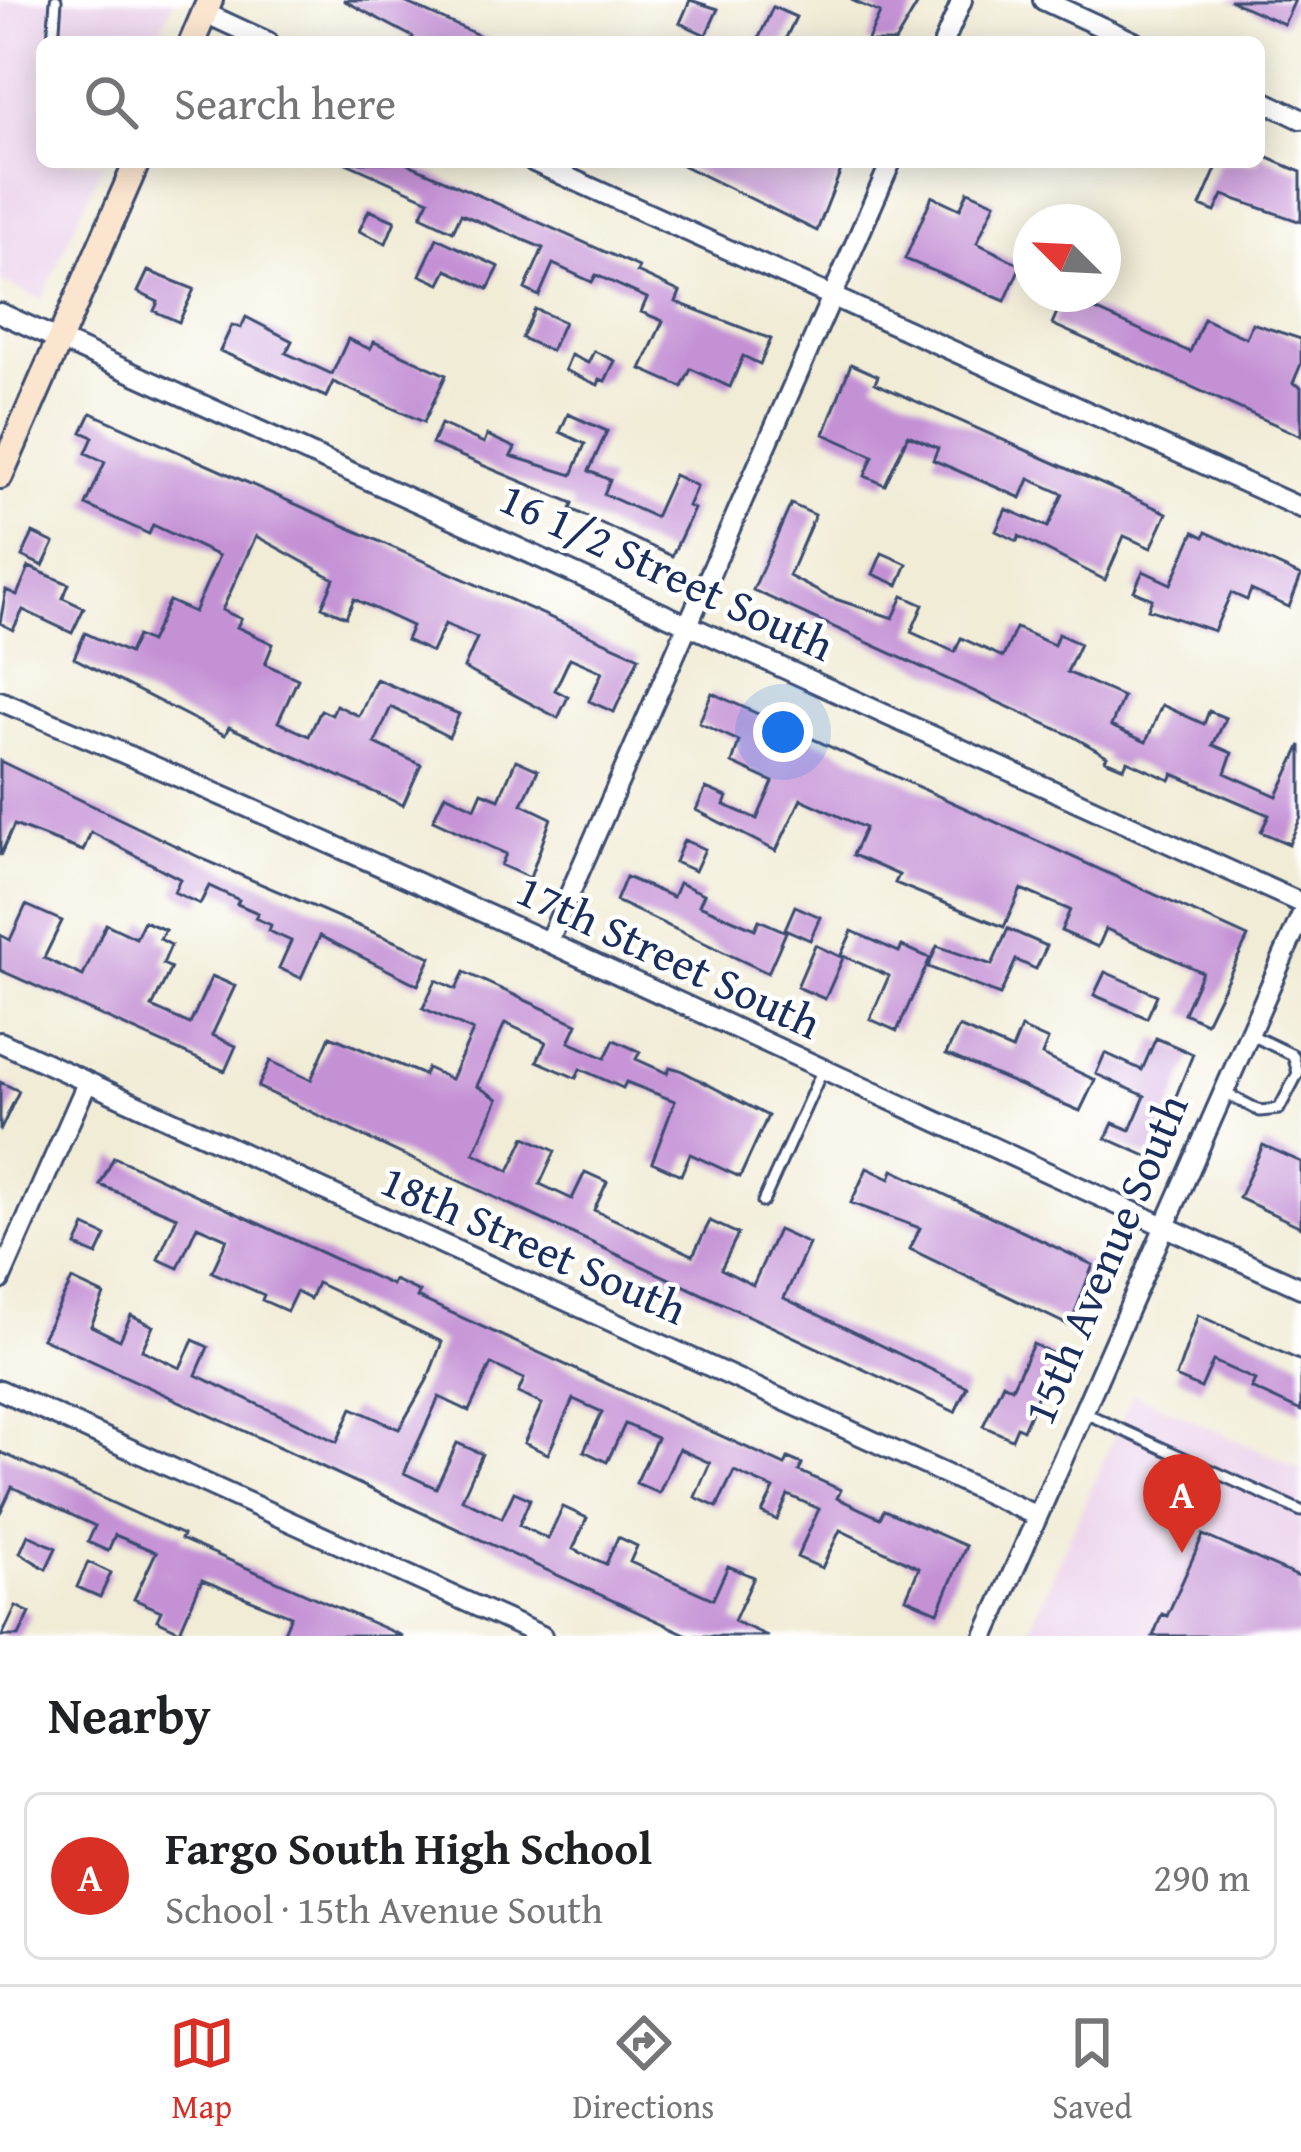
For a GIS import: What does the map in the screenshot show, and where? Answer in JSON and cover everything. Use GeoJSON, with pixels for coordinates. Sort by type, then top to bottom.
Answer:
{"type":"FeatureCollection","features":[{"type":"Feature","properties":{"kind":"main road"},"geometry":{"type":"LineString","coordinates":[[195,36],[208,7]]}},
{"type":"Feature","properties":{"kind":"main road"},"geometry":{"type":"LineString","coordinates":[[0,476],[134,168]]}},
{"type":"Feature","properties":{"kind":"street"},"geometry":{"type":"LineString","coordinates":[[947,36],[962,0]]}},
{"type":"Feature","properties":{"kind":"street"},"geometry":{"type":"LineString","coordinates":[[1043,0],[1121,36]]}},
{"type":"Feature","properties":{"kind":"street"},"geometry":{"type":"LineString","coordinates":[[208,7],[258,36]]}},
{"type":"Feature","properties":{"kind":"street"},"geometry":{"type":"LineString","coordinates":[[1265,102],[1301,118]]}},
{"type":"Feature","properties":{"kind":"street"},"geometry":{"type":"LineString","coordinates":[[547,168],[1301,508]]}},
{"type":"Feature","properties":{"kind":"street"},"geometry":{"type":"LineString","coordinates":[[549,941],[888,168]]}},
{"type":"Feature","properties":{"kind":"street","name":"16 1/2 Street South"},"geometry":{"type":"LineString","coordinates":[[0,313],[1301,903]]}},
{"type":"Feature","properties":{"kind":"street","name":"17th Street South"},"geometry":{"type":"LineString","coordinates":[[0,701],[549,941],[822,1071],[1301,1288]]}},
{"type":"Feature","properties":{"kind":"street","name":"15th Avenue South"},"geometry":{"type":"LineString","coordinates":[[985,1636],[1220,1090],[1301,916]]}},
{"type":"Feature","properties":{"kind":"street","name":"18th Street South"},"geometry":{"type":"LineString","coordinates":[[0,1042],[1037,1516]]}},
{"type":"Feature","properties":{"kind":"street"},"geometry":{"type":"LineString","coordinates":[[0,1280],[87,1083]]}},
{"type":"Feature","properties":{"kind":"street"},"geometry":{"type":"LineString","coordinates":[[0,1390],[542,1636]]}},
{"type":"Feature","properties":{"kind":"lane"},"geometry":{"type":"LineString","coordinates":[[53,36],[56,0]]}},
{"type":"Feature","properties":{"kind":"lane"},"geometry":{"type":"LineString","coordinates":[[1220,1090],[1268,1112],[1284,1101],[1298,1073],[1293,1055],[1249,1034]]}},
{"type":"Feature","properties":{"kind":"lane"},"geometry":{"type":"LineString","coordinates":[[764,1202],[822,1071]]}},
{"type":"Feature","properties":{"kind":"lane"},"geometry":{"type":"LineString","coordinates":[[1080,1411],[1301,1511]]}},
{"type":"Feature","properties":{"kind":"shaded area"},"geometry":{"type":"Polygon","coordinates":[[[0,0],[174,0],[159,36],[36,36],[36,168],[100,168],[42,300],[0,281],[0,0]]]}},
{"type":"Feature","properties":{"kind":"shaded area"},"geometry":{"type":"Polygon","coordinates":[[[1133,1393],[1301,1469],[1301,1636],[1026,1636],[1133,1393]]]}},
{"type":"Feature","properties":{"kind":"building"},"geometry":{"type":"Polygon","coordinates":[[[343,0],[400,0],[481,36],[411,36],[343,0]]]}},
{"type":"Feature","properties":{"kind":"building"},"geometry":{"type":"Polygon","coordinates":[[[690,0],[718,9],[706,35],[680,23],[690,0]]]}},
{"type":"Feature","properties":{"kind":"building"},"geometry":{"type":"Polygon","coordinates":[[[851,0],[920,0],[899,36],[870,36],[880,13],[851,0]]]}},
{"type":"Feature","properties":{"kind":"building"},"geometry":{"type":"Polygon","coordinates":[[[1229,0],[1295,0],[1284,24],[1229,0]]]}},
{"type":"Feature","properties":{"kind":"building"},"geometry":{"type":"Polygon","coordinates":[[[773,7],[796,17],[787,36],[760,36],[773,7]]]}},
{"type":"Feature","properties":{"kind":"building"},"geometry":{"type":"Polygon","coordinates":[[[1265,157],[1301,172],[1301,222],[1223,195],[1215,212],[1200,206],[1216,168],[1265,168],[1265,157]]]}},
{"type":"Feature","properties":{"kind":"building"},"geometry":{"type":"Polygon","coordinates":[[[357,168],[417,168],[639,267],[637,272],[680,292],[676,302],[771,339],[760,364],[743,356],[730,387],[691,369],[682,387],[641,369],[663,321],[641,312],[647,298],[596,275],[592,282],[553,264],[539,296],[525,289],[543,248],[461,214],[453,231],[421,216],[429,200],[357,168]]]}},
{"type":"Feature","properties":{"kind":"building"},"geometry":{"type":"Polygon","coordinates":[[[688,168],[842,168],[817,231],[688,168]]]}},
{"type":"Feature","properties":{"kind":"building"},"geometry":{"type":"Polygon","coordinates":[[[968,191],[995,203],[977,243],[1013,261],[1013,283],[1005,301],[905,259],[932,196],[960,209],[968,191]]]}},
{"type":"Feature","properties":{"kind":"building"},"geometry":{"type":"Polygon","coordinates":[[[369,210],[395,221],[386,243],[359,231],[369,210]]]}},
{"type":"Feature","properties":{"kind":"building"},"geometry":{"type":"Polygon","coordinates":[[[437,238],[499,267],[488,289],[447,270],[440,284],[420,275],[437,238]]]}},
{"type":"Feature","properties":{"kind":"building"},"geometry":{"type":"Polygon","coordinates":[[[148,271],[194,289],[179,322],[154,311],[158,302],[138,292],[148,271]]]}},
{"type":"Feature","properties":{"kind":"building"},"geometry":{"type":"Polygon","coordinates":[[[535,309],[564,322],[551,351],[522,338],[535,309]]]}},
{"type":"Feature","properties":{"kind":"building"},"geometry":{"type":"Polygon","coordinates":[[[1057,312],[1100,312],[1190,352],[1204,319],[1246,338],[1252,323],[1301,339],[1301,364],[1293,383],[1301,387],[1301,436],[1052,324],[1057,312]]]}},
{"type":"Feature","properties":{"kind":"building"},"geometry":{"type":"Polygon","coordinates":[[[246,317],[292,341],[286,353],[332,374],[348,339],[370,349],[374,342],[446,375],[424,422],[333,382],[326,397],[220,351],[232,325],[241,328],[246,317]]]}},
{"type":"Feature","properties":{"kind":"building"},"geometry":{"type":"Polygon","coordinates":[[[594,351],[615,361],[605,381],[600,379],[598,385],[565,370],[571,355],[588,363],[594,351]]]}},
{"type":"Feature","properties":{"kind":"building"},"geometry":{"type":"Polygon","coordinates":[[[851,364],[878,376],[875,383],[1167,513],[1151,548],[1124,536],[1105,580],[1019,536],[1017,541],[996,531],[1006,509],[1048,527],[1063,494],[1029,479],[1021,498],[933,460],[938,448],[908,435],[885,485],[865,476],[873,456],[824,434],[851,364]]]}},
{"type":"Feature","properties":{"kind":"building"},"geometry":{"type":"Polygon","coordinates":[[[91,413],[639,657],[614,712],[589,701],[602,672],[570,658],[555,690],[568,697],[558,718],[464,668],[477,638],[445,624],[432,652],[406,640],[412,626],[354,599],[346,617],[322,607],[334,579],[256,536],[222,610],[241,619],[237,627],[273,644],[265,664],[298,679],[278,722],[309,736],[321,710],[332,715],[336,705],[359,716],[376,679],[459,714],[449,737],[391,707],[375,743],[421,765],[403,805],[229,727],[225,735],[74,658],[85,633],[129,653],[137,636],[150,642],[169,601],[194,612],[219,556],[153,525],[149,534],[86,505],[105,462],[86,453],[93,437],[82,432],[91,413]]]}},
{"type":"Feature","properties":{"kind":"building"},"geometry":{"type":"Polygon","coordinates":[[[568,414],[607,431],[589,471],[610,480],[604,494],[655,517],[674,475],[697,486],[688,506],[694,509],[672,556],[571,509],[573,503],[432,444],[441,424],[484,443],[487,435],[515,448],[511,456],[572,475],[585,444],[560,432],[568,414]]]}},
{"type":"Feature","properties":{"kind":"building"},"geometry":{"type":"Polygon","coordinates":[[[791,504],[815,515],[789,576],[829,597],[893,618],[903,596],[923,605],[911,632],[955,652],[961,638],[1003,657],[1016,628],[1054,645],[1058,634],[1080,644],[1067,672],[1123,697],[1111,726],[1146,742],[1162,705],[1204,724],[1209,711],[1226,718],[1213,745],[1232,753],[1225,773],[1277,796],[1301,745],[1301,817],[1289,844],[1261,832],[1269,815],[1173,774],[1170,780],[1127,761],[1124,768],[1105,760],[1107,756],[1074,737],[753,590],[791,504]]]}},
{"type":"Feature","properties":{"kind":"building"},"geometry":{"type":"Polygon","coordinates":[[[1194,532],[1204,537],[1206,532],[1301,576],[1289,607],[1251,590],[1247,600],[1231,593],[1214,631],[1148,609],[1152,599],[1134,591],[1143,571],[1171,584],[1194,532]]]}},
{"type":"Feature","properties":{"kind":"building"},"geometry":{"type":"Polygon","coordinates":[[[33,533],[54,543],[43,566],[22,556],[33,533]]]}},
{"type":"Feature","properties":{"kind":"building"},"geometry":{"type":"Polygon","coordinates":[[[882,553],[907,564],[898,585],[873,574],[882,553]]]}},
{"type":"Feature","properties":{"kind":"building"},"geometry":{"type":"Polygon","coordinates":[[[29,567],[69,584],[63,598],[84,608],[72,633],[23,610],[13,630],[0,623],[6,590],[17,595],[29,567]]]}},
{"type":"Feature","properties":{"kind":"building"},"geometry":{"type":"Polygon","coordinates":[[[712,693],[1248,937],[1206,1023],[1184,1013],[1202,972],[1106,929],[1098,947],[1061,931],[1070,910],[1021,889],[1004,927],[895,883],[899,875],[853,855],[865,828],[801,799],[776,851],[696,810],[706,788],[727,797],[724,805],[757,819],[773,782],[732,763],[739,741],[699,723],[712,693]]]}},
{"type":"Feature","properties":{"kind":"building"},"geometry":{"type":"Polygon","coordinates":[[[516,760],[538,770],[522,804],[551,818],[530,878],[501,865],[506,854],[433,820],[445,794],[475,808],[482,792],[499,799],[516,760]]]}},
{"type":"Feature","properties":{"kind":"building"},"geometry":{"type":"Polygon","coordinates":[[[0,761],[205,860],[431,957],[418,985],[320,936],[301,978],[279,968],[291,941],[269,931],[271,925],[255,918],[258,913],[209,886],[200,904],[174,892],[180,879],[91,832],[83,851],[14,825],[0,856],[0,761]]]}},
{"type":"Feature","properties":{"kind":"building"},"geometry":{"type":"Polygon","coordinates":[[[684,840],[705,849],[695,871],[675,862],[684,840]]]}},
{"type":"Feature","properties":{"kind":"building"},"geometry":{"type":"Polygon","coordinates":[[[626,877],[673,897],[679,883],[704,894],[699,905],[755,929],[759,920],[786,932],[768,973],[616,901],[626,877]]]}},
{"type":"Feature","properties":{"kind":"building"},"geometry":{"type":"Polygon","coordinates":[[[26,905],[62,921],[44,958],[83,976],[106,924],[136,938],[144,921],[165,930],[160,939],[171,945],[163,964],[171,968],[152,1007],[190,1024],[212,976],[235,986],[212,1035],[236,1046],[225,1071],[0,970],[0,935],[10,940],[26,905]]]}},
{"type":"Feature","properties":{"kind":"building"},"geometry":{"type":"Polygon","coordinates":[[[795,906],[820,917],[810,940],[785,929],[795,906]]]}},
{"type":"Feature","properties":{"kind":"building"},"geometry":{"type":"Polygon","coordinates":[[[1008,929],[1047,946],[1036,969],[1016,960],[1000,995],[928,967],[937,946],[992,965],[1008,929]]]}},
{"type":"Feature","properties":{"kind":"building"},"geometry":{"type":"Polygon","coordinates":[[[852,931],[899,952],[902,946],[930,958],[897,1031],[870,1019],[889,976],[841,955],[852,931]]]}},
{"type":"Feature","properties":{"kind":"building"},"geometry":{"type":"Polygon","coordinates":[[[815,945],[843,958],[825,999],[797,987],[815,945]]]}},
{"type":"Feature","properties":{"kind":"building"},"geometry":{"type":"Polygon","coordinates":[[[464,972],[577,1024],[569,1042],[605,1058],[614,1040],[640,1052],[636,1059],[667,1073],[670,1067],[680,1070],[768,1116],[740,1177],[690,1154],[681,1175],[652,1162],[675,1101],[626,1082],[623,1088],[580,1069],[576,1078],[537,1061],[546,1042],[505,1023],[477,1086],[498,1099],[474,1153],[509,1171],[525,1137],[555,1151],[540,1184],[572,1199],[585,1172],[607,1182],[594,1210],[693,1255],[710,1221],[738,1234],[721,1269],[753,1285],[778,1230],[809,1244],[784,1298],[967,1387],[955,1412],[258,1087],[270,1061],[311,1080],[330,1036],[424,1075],[427,1068],[451,1079],[473,1031],[423,1008],[436,980],[456,989],[464,972]]]}},
{"type":"Feature","properties":{"kind":"building"},"geometry":{"type":"Polygon","coordinates":[[[1105,972],[1157,995],[1147,1018],[1094,995],[1105,972]]]}},
{"type":"Feature","properties":{"kind":"building"},"geometry":{"type":"Polygon","coordinates":[[[959,1027],[1012,1050],[1021,1028],[1048,1040],[1042,1055],[1095,1080],[1080,1111],[946,1054],[959,1027]]]}},
{"type":"Feature","properties":{"kind":"building"},"geometry":{"type":"Polygon","coordinates":[[[1156,1038],[1193,1054],[1151,1158],[1106,1138],[1113,1123],[1130,1130],[1145,1096],[1096,1074],[1105,1053],[1142,1070],[1156,1038]]]}},
{"type":"Feature","properties":{"kind":"building"},"geometry":{"type":"Polygon","coordinates":[[[0,1082],[19,1091],[0,1131],[0,1082]]]}},
{"type":"Feature","properties":{"kind":"building"},"geometry":{"type":"Polygon","coordinates":[[[1263,1145],[1301,1162],[1301,1227],[1239,1198],[1263,1145]]]}},
{"type":"Feature","properties":{"kind":"building"},"geometry":{"type":"Polygon","coordinates":[[[114,1157],[392,1285],[394,1280],[420,1292],[417,1297],[785,1465],[788,1458],[802,1464],[799,1471],[841,1490],[837,1498],[880,1518],[884,1510],[966,1546],[938,1612],[906,1598],[919,1568],[840,1530],[822,1568],[797,1557],[819,1509],[788,1495],[777,1520],[762,1513],[774,1489],[734,1471],[717,1507],[695,1497],[710,1463],[679,1449],[659,1493],[636,1483],[657,1438],[625,1424],[607,1462],[584,1451],[602,1412],[573,1399],[548,1454],[524,1443],[542,1404],[518,1393],[524,1379],[491,1364],[469,1411],[439,1397],[404,1473],[436,1488],[457,1443],[482,1454],[462,1499],[502,1518],[514,1492],[530,1499],[519,1525],[548,1539],[563,1507],[587,1518],[573,1549],[606,1564],[618,1537],[637,1546],[630,1562],[713,1599],[728,1566],[754,1577],[734,1621],[768,1636],[690,1636],[42,1338],[72,1280],[104,1295],[91,1326],[120,1340],[131,1315],[153,1326],[142,1350],[180,1368],[193,1340],[208,1347],[196,1375],[337,1442],[352,1408],[399,1429],[427,1380],[442,1342],[317,1283],[310,1299],[296,1292],[287,1311],[262,1300],[264,1295],[212,1272],[227,1239],[197,1226],[178,1268],[158,1259],[177,1217],[100,1185],[114,1157]]]}},
{"type":"Feature","properties":{"kind":"building"},"geometry":{"type":"Polygon","coordinates":[[[867,1168],[890,1179],[893,1170],[1093,1265],[1070,1326],[910,1249],[920,1228],[851,1203],[867,1168]]]}},
{"type":"Feature","properties":{"kind":"building"},"geometry":{"type":"Polygon","coordinates":[[[85,1226],[106,1236],[97,1255],[76,1246],[85,1226]]]}},
{"type":"Feature","properties":{"kind":"building"},"geometry":{"type":"Polygon","coordinates":[[[1198,1315],[1301,1361],[1301,1411],[1251,1388],[1255,1380],[1213,1361],[1201,1388],[1176,1377],[1198,1315]]]}},
{"type":"Feature","properties":{"kind":"building"},"geometry":{"type":"Polygon","coordinates":[[[1033,1344],[1055,1355],[1023,1430],[1017,1427],[1012,1439],[983,1426],[1003,1383],[1012,1388],[1033,1344]]]}},
{"type":"Feature","properties":{"kind":"building"},"geometry":{"type":"Polygon","coordinates":[[[0,1452],[183,1535],[181,1539],[402,1636],[282,1636],[291,1616],[202,1580],[180,1631],[157,1620],[161,1611],[134,1599],[156,1552],[115,1535],[108,1551],[88,1542],[95,1526],[12,1487],[0,1513],[0,1452]]]}},
{"type":"Feature","properties":{"kind":"building"},"geometry":{"type":"Polygon","coordinates":[[[28,1535],[56,1548],[46,1569],[20,1553],[28,1535]]]}},
{"type":"Feature","properties":{"kind":"building"},"geometry":{"type":"Polygon","coordinates":[[[1203,1535],[1301,1578],[1301,1636],[1153,1636],[1162,1614],[1167,1616],[1203,1535]]]}},
{"type":"Feature","properties":{"kind":"building"},"geometry":{"type":"Polygon","coordinates":[[[88,1562],[111,1573],[100,1597],[77,1587],[88,1562]]]}},
{"type":"Feature","properties":{"kind":"building"},"geometry":{"type":"Polygon","coordinates":[[[16,1606],[30,1613],[19,1636],[2,1636],[16,1606]]]}},
{"type":"Feature","properties":{"kind":"place","name":"Fargo South High School"},"geometry":{"type":"Point","coordinates":[1182,1553]}}]}
